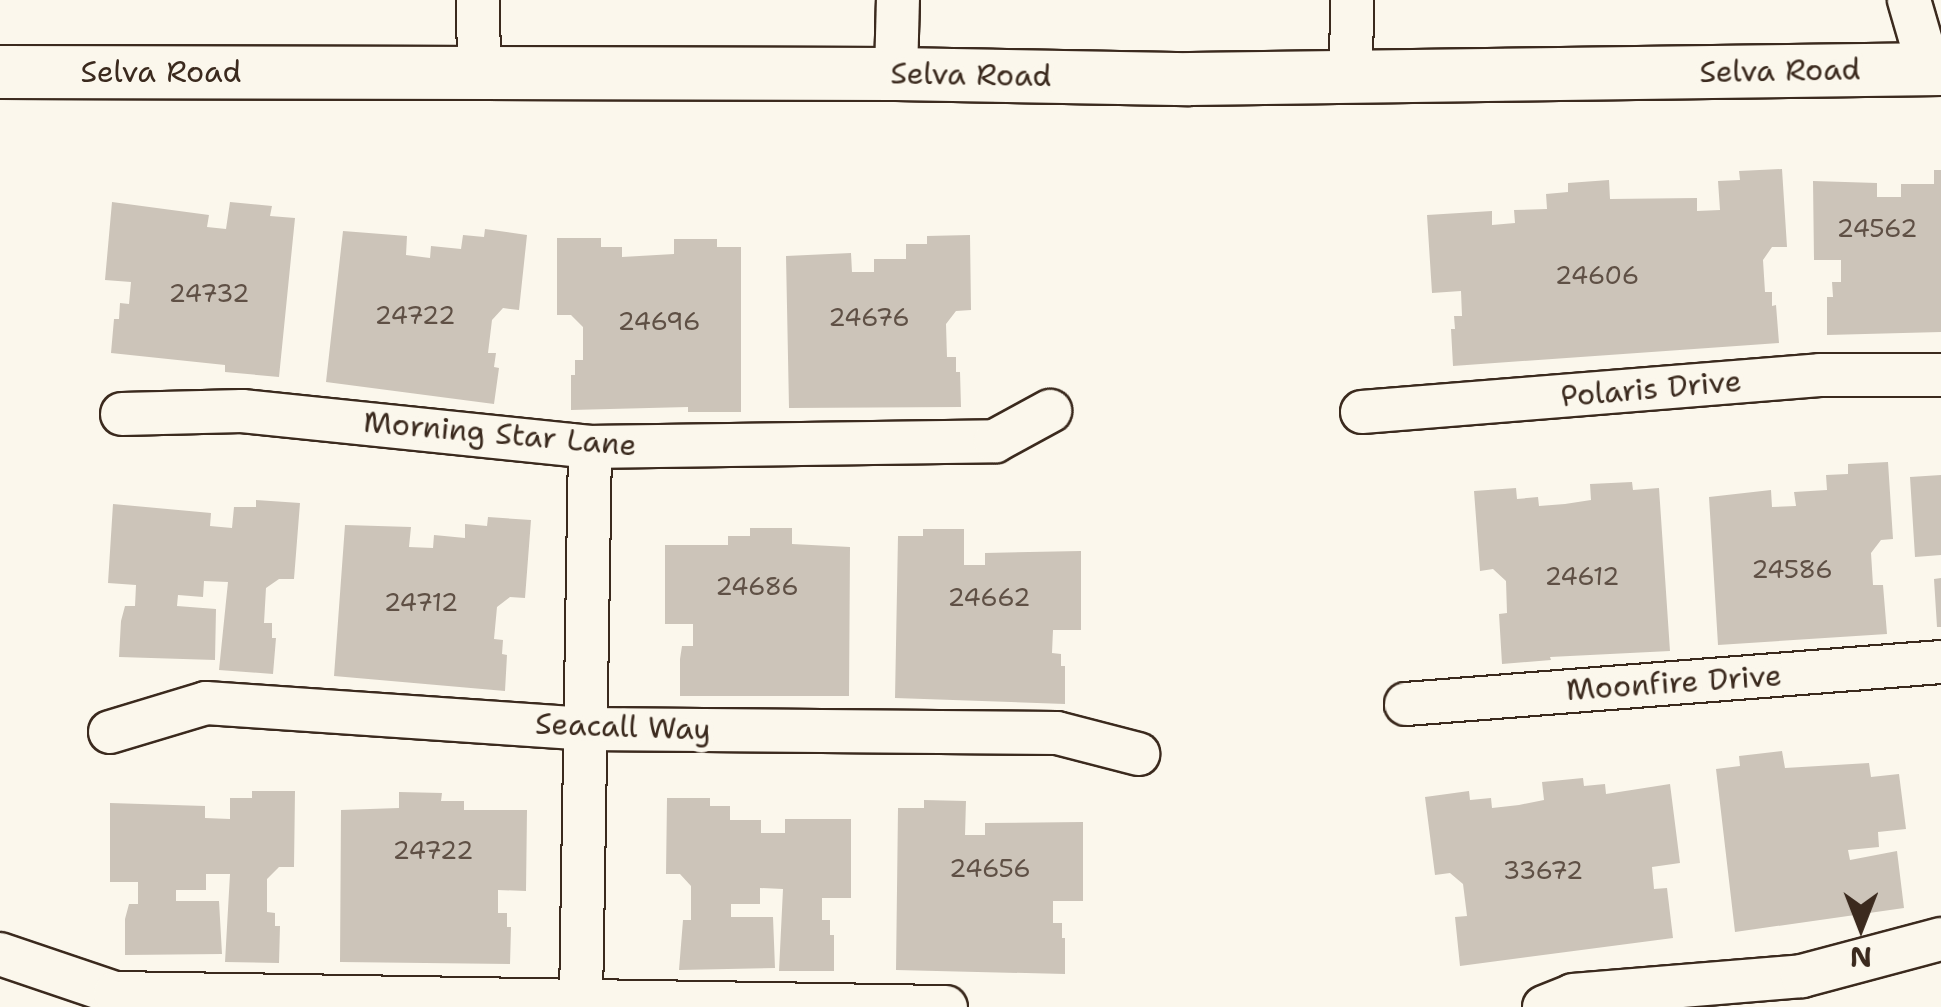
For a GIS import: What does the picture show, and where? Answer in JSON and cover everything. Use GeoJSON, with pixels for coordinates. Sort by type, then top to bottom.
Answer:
{"type":"FeatureCollection","features":[{"type":"Feature","properties":{"kind":"street"},"geometry":{"type":"LineString","coordinates":[[478,0],[478,73]]}},
{"type":"Feature","properties":{"kind":"street"},"geometry":{"type":"LineString","coordinates":[[896,74],[898,0]]}},
{"type":"Feature","properties":{"kind":"street"},"geometry":{"type":"LineString","coordinates":[[1350,78],[1352,0]]}},
{"type":"Feature","properties":{"kind":"street"},"geometry":{"type":"LineString","coordinates":[[1909,0],[1935,69]]}},
{"type":"Feature","properties":{"kind":"street","name":"Selva Road"},"geometry":{"type":"LineString","coordinates":[[0,72],[1350,78],[1935,69]]}},
{"type":"Feature","properties":{"kind":"street","name":"Polaris Drive"},"geometry":{"type":"LineString","coordinates":[[1362,412],[1820,376],[1941,375]]}},
{"type":"Feature","properties":{"kind":"street","name":"Morning Star Lane"},"geometry":{"type":"LineString","coordinates":[[122,414],[242,411],[590,448],[995,442],[1050,411]]}},
{"type":"Feature","properties":{"kind":"street"},"geometry":{"type":"LineString","coordinates":[[582,1001],[590,448]]}},
{"type":"Feature","properties":{"kind":"street","name":"Moonfire Drive"},"geometry":{"type":"LineString","coordinates":[[1406,704],[1941,662]]}},
{"type":"Feature","properties":{"kind":"street","name":"Seacall Way"},"geometry":{"type":"LineString","coordinates":[[110,732],[206,703],[586,728],[1056,733],[1138,754]]}},
{"type":"Feature","properties":{"kind":"street"},"geometry":{"type":"LineString","coordinates":[[1544,1007],[1573,994],[1801,991],[1941,940]]}},
{"type":"Feature","properties":{"kind":"street"},"geometry":{"type":"LineString","coordinates":[[0,954],[115,993],[946,1007]]}},
{"type":"Feature","properties":{"kind":"building"},"geometry":{"type":"Polygon","coordinates":[[[1782,169],[1787,247],[1772,247],[1763,260],[1765,292],[1772,292],[1772,306],[1776,305],[1779,343],[1453,366],[1451,329],[1455,329],[1454,316],[1462,316],[1461,291],[1432,293],[1427,215],[1492,211],[1492,225],[1515,223],[1514,210],[1547,209],[1546,194],[1568,192],[1568,183],[1609,180],[1610,199],[1697,198],[1697,211],[1720,210],[1718,181],[1740,180],[1739,171],[1782,169]]]}},
{"type":"Feature","properties":{"kind":"building"},"geometry":{"type":"Polygon","coordinates":[[[1934,170],[1941,170],[1941,332],[1827,335],[1827,297],[1833,297],[1832,282],[1841,282],[1841,260],[1814,260],[1813,181],[1877,183],[1877,197],[1901,197],[1901,184],[1934,184],[1934,170]]]}},
{"type":"Feature","properties":{"kind":"building"},"geometry":{"type":"Polygon","coordinates":[[[112,202],[209,215],[207,227],[226,229],[230,202],[272,206],[270,216],[295,218],[279,377],[225,372],[225,365],[111,353],[114,319],[119,319],[120,303],[129,304],[131,282],[105,280],[112,202]]]}},
{"type":"Feature","properties":{"kind":"building"},"geometry":{"type":"Polygon","coordinates":[[[485,229],[527,235],[519,310],[503,308],[492,320],[488,353],[496,353],[494,367],[499,368],[494,404],[326,382],[343,231],[407,236],[406,255],[430,258],[431,246],[461,249],[463,235],[484,237],[485,229]]]}},
{"type":"Feature","properties":{"kind":"building"},"geometry":{"type":"Polygon","coordinates":[[[970,235],[971,310],[956,311],[946,324],[947,357],[956,357],[956,372],[960,372],[961,407],[789,408],[786,256],[851,253],[852,272],[874,272],[874,259],[906,259],[906,244],[927,244],[927,236],[970,235]]]}},
{"type":"Feature","properties":{"kind":"building"},"geometry":{"type":"Polygon","coordinates":[[[557,238],[601,238],[601,247],[622,247],[622,257],[674,254],[674,239],[717,239],[717,247],[741,247],[741,412],[688,412],[688,407],[571,410],[571,375],[575,375],[575,360],[583,360],[583,327],[571,315],[557,315],[557,238]]]}},
{"type":"Feature","properties":{"kind":"building"},"geometry":{"type":"Polygon","coordinates":[[[1888,462],[1893,539],[1881,540],[1871,553],[1873,585],[1883,585],[1887,634],[1718,645],[1709,497],[1771,490],[1772,507],[1796,506],[1794,492],[1827,490],[1826,475],[1848,474],[1848,464],[1888,462]]]}},
{"type":"Feature","properties":{"kind":"building"},"geometry":{"type":"Polygon","coordinates":[[[1941,475],[1941,555],[1915,557],[1910,477],[1941,475]]]}},
{"type":"Feature","properties":{"kind":"building"},"geometry":{"type":"Polygon","coordinates":[[[1632,482],[1633,490],[1659,488],[1670,651],[1550,657],[1551,660],[1502,664],[1499,614],[1507,613],[1506,581],[1493,569],[1480,571],[1474,491],[1516,488],[1517,499],[1538,497],[1539,506],[1591,500],[1590,484],[1632,482]]]}},
{"type":"Feature","properties":{"kind":"building"},"geometry":{"type":"Polygon","coordinates":[[[256,500],[300,503],[294,579],[279,579],[266,588],[264,623],[272,623],[272,638],[276,638],[273,674],[219,670],[228,582],[204,581],[203,597],[178,595],[177,606],[216,609],[215,660],[119,657],[121,621],[125,606],[135,606],[136,585],[108,583],[113,504],[211,513],[210,526],[232,528],[234,507],[256,507],[256,500]]]}},
{"type":"Feature","properties":{"kind":"building"},"geometry":{"type":"Polygon","coordinates":[[[488,517],[531,520],[525,598],[510,597],[497,607],[494,639],[503,640],[502,654],[507,655],[505,691],[334,676],[345,525],[411,527],[409,547],[433,548],[434,535],[465,538],[465,524],[487,526],[488,517]]]}},
{"type":"Feature","properties":{"kind":"building"},"geometry":{"type":"Polygon","coordinates":[[[750,528],[792,528],[792,544],[850,547],[849,696],[680,696],[682,646],[693,646],[693,624],[665,624],[665,545],[728,545],[728,536],[750,536],[750,528]]]}},
{"type":"Feature","properties":{"kind":"building"},"geometry":{"type":"Polygon","coordinates":[[[923,529],[964,529],[964,565],[985,565],[985,553],[1081,551],[1081,630],[1053,630],[1052,653],[1061,654],[1061,666],[1065,666],[1065,704],[895,698],[898,536],[923,536],[923,529]]]}},
{"type":"Feature","properties":{"kind":"building"},"geometry":{"type":"Polygon","coordinates":[[[1941,578],[1941,627],[1937,627],[1934,579],[1941,578]]]}},
{"type":"Feature","properties":{"kind":"building"},"geometry":{"type":"Polygon","coordinates":[[[1782,751],[1785,768],[1869,763],[1871,777],[1899,774],[1906,829],[1878,832],[1879,847],[1848,850],[1850,860],[1897,851],[1904,908],[1735,932],[1716,769],[1740,766],[1739,756],[1782,751]]]}},
{"type":"Feature","properties":{"kind":"building"},"geometry":{"type":"Polygon","coordinates":[[[1583,778],[1584,786],[1605,784],[1606,794],[1670,784],[1680,863],[1652,867],[1654,889],[1667,888],[1673,938],[1460,966],[1455,917],[1467,916],[1463,884],[1450,873],[1435,875],[1425,797],[1469,791],[1470,800],[1491,798],[1492,808],[1519,805],[1544,800],[1542,782],[1583,778]]]}},
{"type":"Feature","properties":{"kind":"building"},"geometry":{"type":"Polygon","coordinates":[[[252,791],[295,791],[294,867],[279,867],[267,879],[267,912],[275,913],[275,926],[280,926],[279,963],[225,962],[230,874],[206,874],[206,890],[176,890],[176,901],[219,901],[222,954],[125,955],[125,919],[129,904],[138,904],[138,882],[110,882],[110,803],[205,806],[205,818],[230,819],[230,798],[252,798],[252,791]]]}},
{"type":"Feature","properties":{"kind":"building"},"geometry":{"type":"Polygon","coordinates":[[[399,792],[442,793],[441,801],[464,801],[464,810],[527,810],[526,891],[498,890],[498,913],[507,913],[507,927],[511,927],[510,964],[340,962],[341,810],[399,808],[399,792]]]}},
{"type":"Feature","properties":{"kind":"building"},"geometry":{"type":"Polygon","coordinates":[[[667,798],[710,798],[710,806],[730,806],[730,820],[761,820],[761,833],[785,833],[785,819],[851,819],[851,898],[822,898],[822,920],[830,920],[830,935],[834,935],[834,971],[779,971],[783,889],[760,888],[760,904],[731,904],[731,917],[773,917],[775,968],[679,970],[683,920],[691,920],[691,886],[680,874],[666,874],[667,798]]]}},
{"type":"Feature","properties":{"kind":"building"},"geometry":{"type":"Polygon","coordinates":[[[924,800],[966,801],[965,835],[985,835],[985,823],[1083,822],[1083,901],[1053,901],[1053,923],[1062,923],[1065,938],[1065,974],[896,970],[898,808],[924,808],[924,800]]]}}]}
